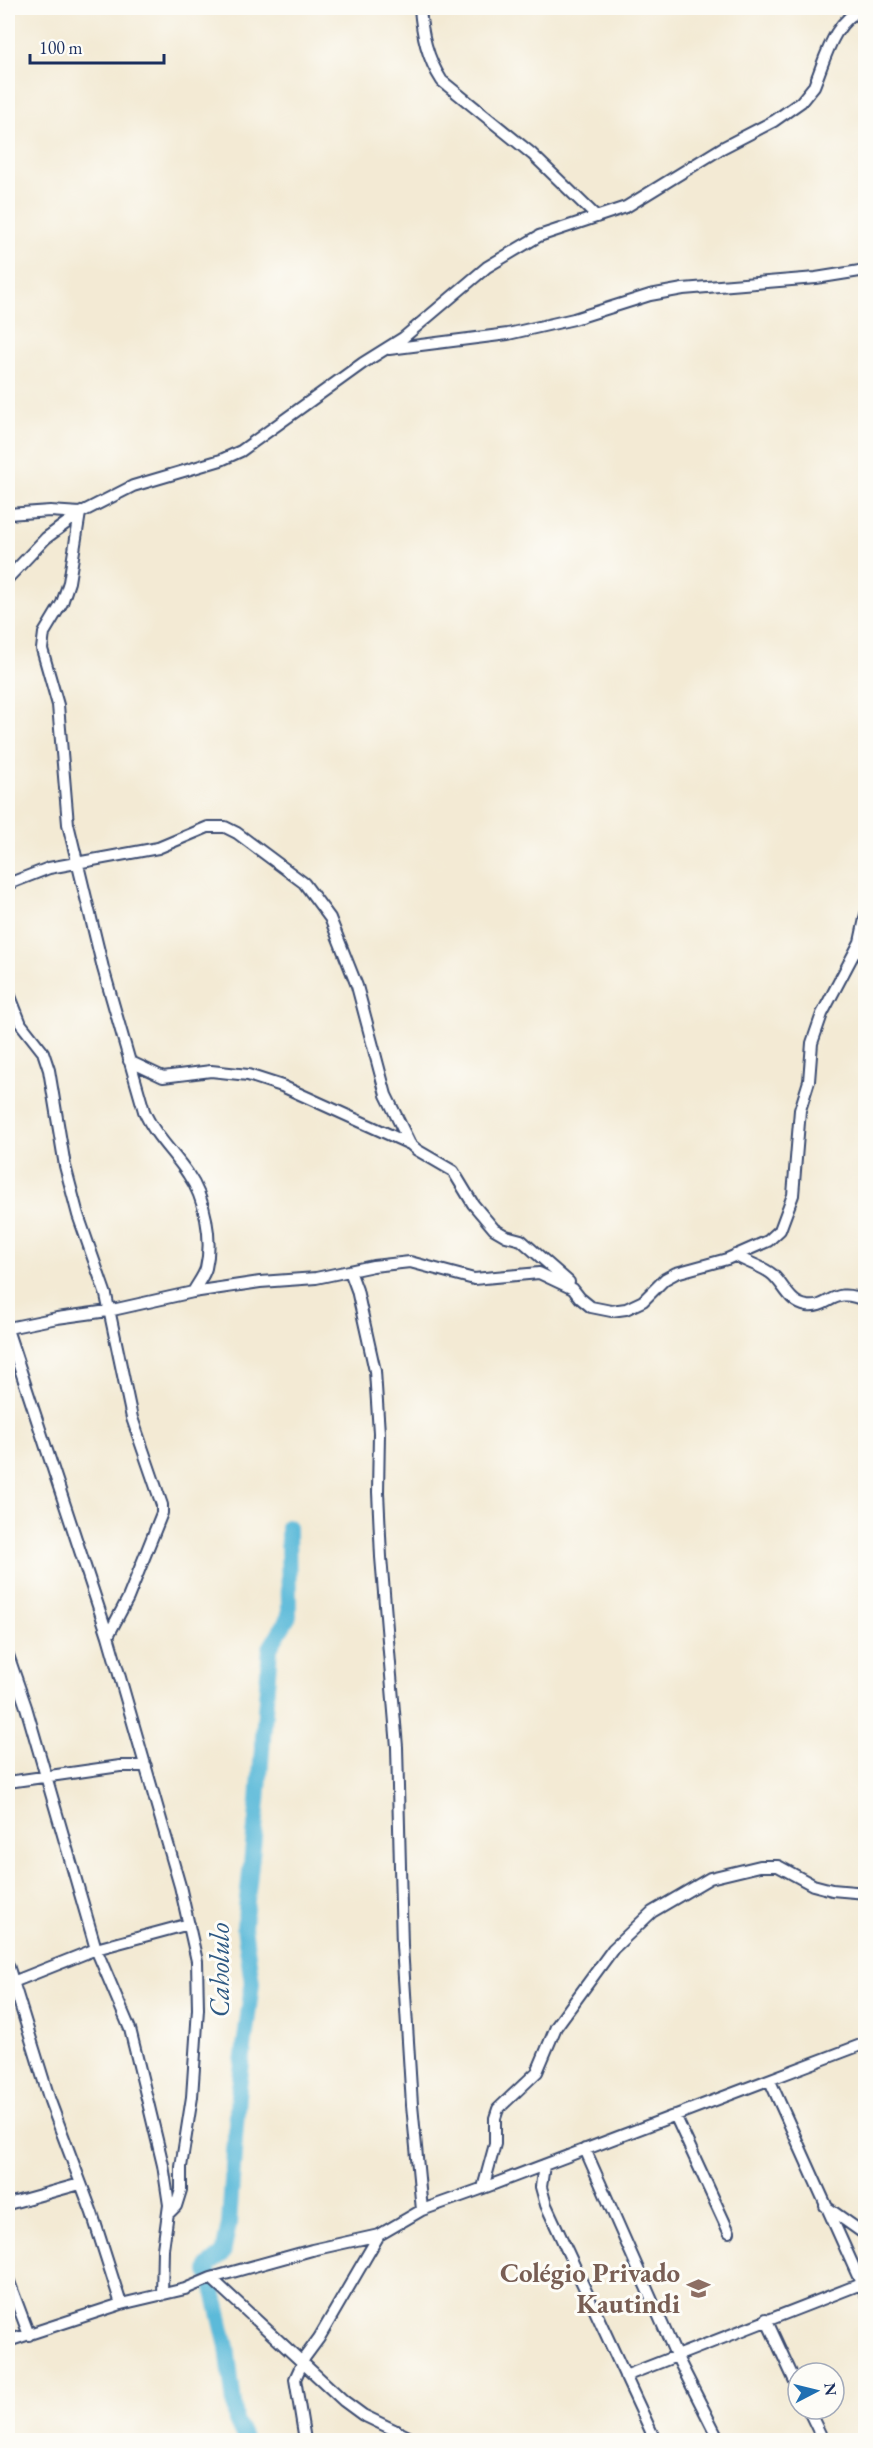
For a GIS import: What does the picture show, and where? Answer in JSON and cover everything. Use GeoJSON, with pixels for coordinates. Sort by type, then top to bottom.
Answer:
{"type":"FeatureCollection","features":[{"type":"Feature","properties":{"kind":"street"},"geometry":{"type":"LineString","coordinates":[[420,8],[424,43],[432,66],[442,81],[532,154],[597,218]]}},
{"type":"Feature","properties":{"kind":"street"},"geometry":{"type":"LineString","coordinates":[[8,578],[46,538],[80,513],[133,486],[221,460],[241,451],[363,363],[386,350],[487,267],[539,236],[626,207],[722,148],[774,122],[801,102],[814,86],[837,31],[853,12],[864,8]]}},
{"type":"Feature","properties":{"kind":"street"},"geometry":{"type":"LineString","coordinates":[[386,350],[508,334],[574,319],[650,295],[683,289],[816,278],[866,270]]}},
{"type":"Feature","properties":{"kind":"street"},"geometry":{"type":"LineString","coordinates":[[8,514],[50,511],[80,513]]}},
{"type":"Feature","properties":{"kind":"street"},"geometry":{"type":"LineString","coordinates":[[80,513],[69,582],[62,603],[44,633],[42,649],[58,705],[63,751],[65,807],[103,968],[129,1061],[149,1124],[190,1176],[204,1213],[208,1258],[206,1270],[193,1292]]}},
{"type":"Feature","properties":{"kind":"street"},"geometry":{"type":"LineString","coordinates":[[8,884],[40,870],[158,848],[200,830],[216,826],[237,833],[304,883],[330,918],[346,955],[373,1040],[386,1095],[411,1144],[417,1150],[453,1171],[473,1204],[494,1229],[506,1236],[522,1240],[562,1274],[580,1298],[600,1310],[611,1311],[626,1309],[653,1293],[665,1279],[676,1273],[735,1256],[768,1241],[780,1230],[793,1195],[800,1110],[809,1081],[812,1043],[822,1014],[860,942],[866,914]]}},
{"type":"Feature","properties":{"kind":"street"},"geometry":{"type":"LineString","coordinates":[[860,942],[866,962]]}},
{"type":"Feature","properties":{"kind":"street"},"geometry":{"type":"LineString","coordinates":[[8,991],[21,1024],[38,1044],[46,1059],[65,1166],[78,1215],[106,1295],[132,1418],[162,1505],[162,1513],[128,1598],[108,1636]]}},
{"type":"Feature","properties":{"kind":"street"},"geometry":{"type":"LineString","coordinates":[[129,1061],[163,1077],[211,1071],[248,1075],[282,1086],[411,1144]]}},
{"type":"Feature","properties":{"kind":"street"},"geometry":{"type":"LineString","coordinates":[[735,1256],[774,1276],[797,1303],[813,1306],[842,1294],[849,1294],[866,1301]]}},
{"type":"Feature","properties":{"kind":"street"},"geometry":{"type":"LineString","coordinates":[[170,2213],[176,2206],[181,2190],[181,2167],[192,2097],[199,1968],[146,1766],[108,1636],[8,1330],[193,1292],[260,1282],[316,1278],[373,1266],[410,1262],[474,1279],[539,1273],[573,1289]]}},
{"type":"Feature","properties":{"kind":"street"},"geometry":{"type":"LineString","coordinates":[[350,1271],[375,1371],[379,1433],[378,1492],[381,1557],[397,1747],[402,1957],[422,2210]]}},
{"type":"Feature","properties":{"kind":"street"},"geometry":{"type":"LineString","coordinates":[[8,1655],[26,1707],[96,1949],[130,2029],[163,2165],[170,2213],[163,2249],[162,2295]]}},
{"type":"Feature","properties":{"kind":"street"},"geometry":{"type":"LineString","coordinates":[[8,1782],[120,1766],[146,1766]]}},
{"type":"Feature","properties":{"kind":"street"},"geometry":{"type":"LineString","coordinates":[[483,2188],[495,2144],[495,2118],[498,2109],[537,2072],[556,2027],[613,1949],[652,1912],[710,1878],[760,1866],[778,1866],[822,1888],[866,1893]]}},
{"type":"Feature","properties":{"kind":"street"},"geometry":{"type":"LineString","coordinates":[[10,1983],[96,1949],[189,1924]]}},
{"type":"Feature","properties":{"kind":"street"},"geometry":{"type":"LineString","coordinates":[[8,1965],[10,1983],[92,2213],[120,2304]]}},
{"type":"Feature","properties":{"kind":"street"},"geometry":{"type":"LineString","coordinates":[[8,2342],[120,2304],[185,2289],[211,2278],[312,2250],[379,2235],[422,2210],[864,2046]]}},
{"type":"Feature","properties":{"kind":"street"},"geometry":{"type":"LineString","coordinates":[[770,2081],[825,2206],[863,2282],[866,2294]]}},
{"type":"Feature","properties":{"kind":"street"},"geometry":{"type":"LineString","coordinates":[[675,2115],[729,2232]]}},
{"type":"Feature","properties":{"kind":"street"},"geometry":{"type":"LineString","coordinates":[[585,2149],[676,2355],[719,2440]]}},
{"type":"Feature","properties":{"kind":"street"},"geometry":{"type":"LineString","coordinates":[[544,2165],[541,2187],[546,2205],[655,2440]]}},
{"type":"Feature","properties":{"kind":"street"},"geometry":{"type":"LineString","coordinates":[[8,2204],[80,2184]]}},
{"type":"Feature","properties":{"kind":"street"},"geometry":{"type":"LineString","coordinates":[[825,2206],[866,2235]]}},
{"type":"Feature","properties":{"kind":"street"},"geometry":{"type":"LineString","coordinates":[[305,2440],[295,2379],[303,2361],[319,2338],[379,2235]]}},
{"type":"Feature","properties":{"kind":"street"},"geometry":{"type":"LineString","coordinates":[[211,2278],[344,2401],[363,2415],[415,2440]]}},
{"type":"Feature","properties":{"kind":"street"},"geometry":{"type":"LineString","coordinates":[[8,2279],[29,2335]]}},
{"type":"Feature","properties":{"kind":"street"},"geometry":{"type":"LineString","coordinates":[[625,2376],[863,2282]]}},
{"type":"Feature","properties":{"kind":"street"},"geometry":{"type":"LineString","coordinates":[[766,2319],[786,2362]]}},
{"type":"Feature","properties":{"kind":"street"},"geometry":{"type":"LineString","coordinates":[[814,2421],[823,2440]]}},
{"type":"Feature","properties":{"kind":"waterway","name":"Caholulo"},"geometry":{"type":"LineString","coordinates":[[245,2440],[236,2421],[227,2347],[211,2278],[207,2272],[208,2266],[223,2254],[229,2224],[238,2096],[252,1983],[244,1927],[258,1801],[270,1648],[289,1616],[288,1527]]}},
{"type":"Feature","properties":{"kind":"place","name":"Colégio Privado Kautindi"},"geometry":{"type":"Point","coordinates":[698,2289]}}]}
